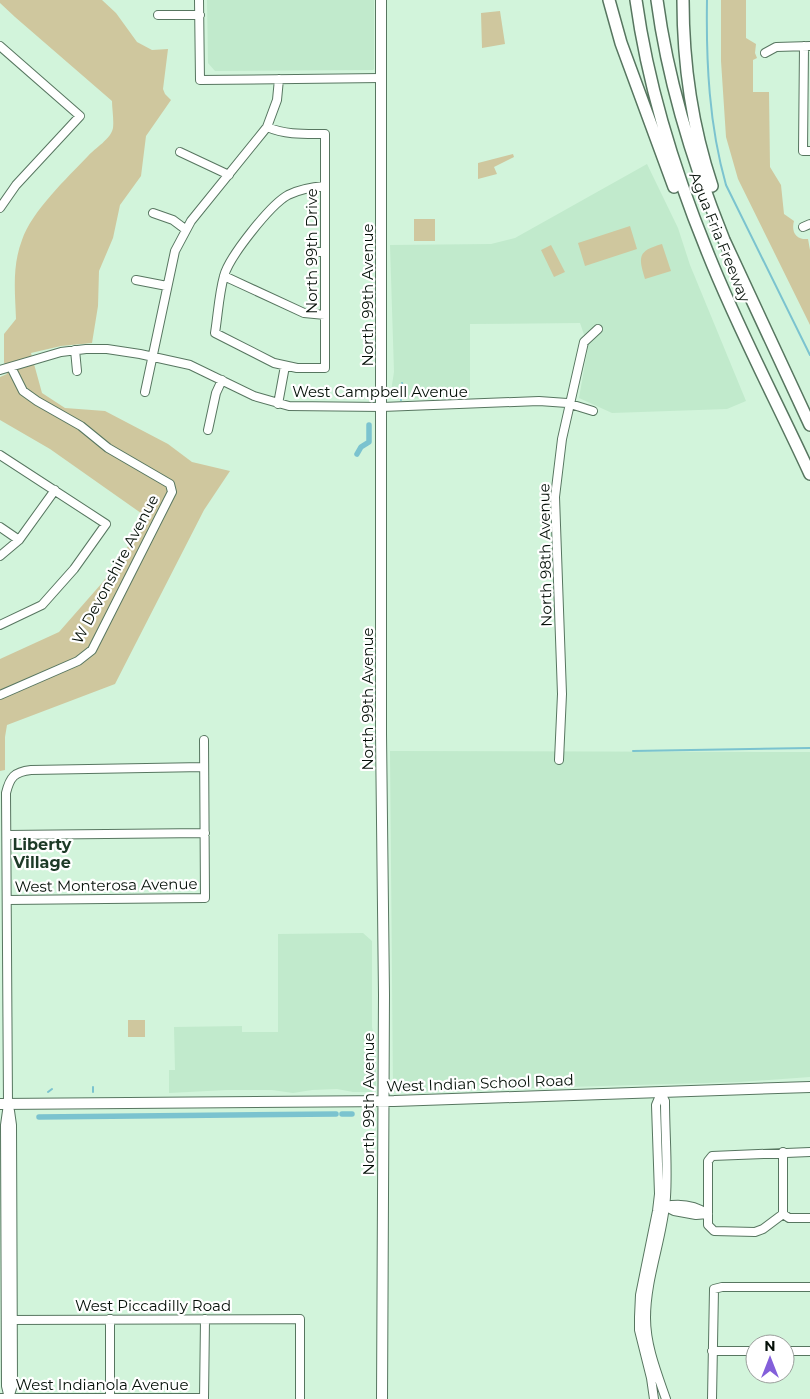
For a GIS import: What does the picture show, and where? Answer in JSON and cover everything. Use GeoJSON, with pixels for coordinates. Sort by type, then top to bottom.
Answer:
{"type":"FeatureCollection","features":[{"type":"Feature","properties":{"kind":"highway"},"geometry":{"type":"LineString","coordinates":[[609,0],[630,70],[699,252],[715,286],[732,307]]}},
{"type":"Feature","properties":{"kind":"highway","name":"Agua Fria Freeway"},"geometry":{"type":"LineString","coordinates":[[636,0],[649,70],[667,143],[707,252],[810,474]]}},
{"type":"Feature","properties":{"kind":"highway","name":"Agua Fria Freeway"},"geometry":{"type":"LineString","coordinates":[[657,0],[670,72],[694,160],[724,240],[810,425]]}},
{"type":"Feature","properties":{"kind":"highway"},"geometry":{"type":"LineString","coordinates":[[683,0],[687,77],[699,143],[714,193],[747,276],[753,303]]}},
{"type":"Feature","properties":{"kind":"main road","name":"North 99th Avenue"},"geometry":{"type":"LineString","coordinates":[[381,0],[381,734],[384,1101],[382,1399]]}},
{"type":"Feature","properties":{"kind":"main road","name":"West Indian School Road"},"geometry":{"type":"LineString","coordinates":[[4,1104],[384,1101],[810,1087]]}},
{"type":"Feature","properties":{"kind":"street"},"geometry":{"type":"LineString","coordinates":[[199,0],[200,80],[382,78]]}},
{"type":"Feature","properties":{"kind":"street"},"geometry":{"type":"LineString","coordinates":[[158,15],[200,15]]}},
{"type":"Feature","properties":{"kind":"street"},"geometry":{"type":"LineString","coordinates":[[0,46],[80,116],[16,185],[0,208]]}},
{"type":"Feature","properties":{"kind":"street"},"geometry":{"type":"LineString","coordinates":[[765,52],[776,47],[807,46],[806,151]]}},
{"type":"Feature","properties":{"kind":"street"},"geometry":{"type":"LineString","coordinates":[[146,392],[175,250],[185,229],[267,127],[277,100],[279,79]]}},
{"type":"Feature","properties":{"kind":"street","name":"North 99th Drive"},"geometry":{"type":"LineString","coordinates":[[267,127],[280,133],[325,134],[325,368],[286,366]]}},
{"type":"Feature","properties":{"kind":"street"},"geometry":{"type":"LineString","coordinates":[[180,152],[229,175]]}},
{"type":"Feature","properties":{"kind":"street"},"geometry":{"type":"LineString","coordinates":[[278,404],[286,366],[264,359],[215,333],[224,276],[232,258],[275,204],[298,190],[308,187],[325,186]]}},
{"type":"Feature","properties":{"kind":"street"},"geometry":{"type":"LineString","coordinates":[[153,213],[173,220],[185,229]]}},
{"type":"Feature","properties":{"kind":"street"},"geometry":{"type":"LineString","coordinates":[[314,252],[325,252]]}},
{"type":"Feature","properties":{"kind":"street"},"geometry":{"type":"LineString","coordinates":[[224,276],[304,314],[325,315]]}},
{"type":"Feature","properties":{"kind":"street"},"geometry":{"type":"LineString","coordinates":[[136,280],[167,286]]}},
{"type":"Feature","properties":{"kind":"street","name":"North 98th Avenue"},"geometry":{"type":"LineString","coordinates":[[559,760],[562,694],[555,497],[562,438],[584,342],[598,329]]}},
{"type":"Feature","properties":{"kind":"street"},"geometry":{"type":"LineString","coordinates":[[75,350],[76,371]]}},
{"type":"Feature","properties":{"kind":"street","name":"West Campbell Avenue"},"geometry":{"type":"LineString","coordinates":[[0,370],[53,354],[75,350],[112,350],[190,365],[254,396],[278,404],[300,407],[382,407],[539,401],[570,404],[593,411]]}},
{"type":"Feature","properties":{"kind":"street","name":"W Devonshire Avenue"},"geometry":{"type":"LineString","coordinates":[[0,695],[78,661],[92,650],[172,492],[170,484],[108,448],[82,426],[23,391],[11,366]]}},
{"type":"Feature","properties":{"kind":"street"},"geometry":{"type":"LineString","coordinates":[[208,430],[216,393],[222,380]]}},
{"type":"Feature","properties":{"kind":"street"},"geometry":{"type":"LineString","coordinates":[[0,455],[106,524],[74,569],[42,605],[0,626]]}},
{"type":"Feature","properties":{"kind":"street"},"geometry":{"type":"LineString","coordinates":[[0,556],[19,540],[55,490]]}},
{"type":"Feature","properties":{"kind":"street"},"geometry":{"type":"LineString","coordinates":[[0,527],[19,540]]}},
{"type":"Feature","properties":{"kind":"street"},"geometry":{"type":"LineString","coordinates":[[7,835],[205,833],[204,740]]}},
{"type":"Feature","properties":{"kind":"street"},"geometry":{"type":"LineString","coordinates":[[9,1398],[13,1385],[9,1320],[4,1104],[4,922],[7,900],[6,793],[9,781],[19,771],[31,770],[204,767]]}},
{"type":"Feature","properties":{"kind":"street","name":"West Monterosa Avenue"},"geometry":{"type":"LineString","coordinates":[[7,900],[205,898],[205,833]]}},
{"type":"Feature","properties":{"kind":"street"},"geometry":{"type":"LineString","coordinates":[[654,1399],[651,1378],[639,1330],[649,1288],[666,1183],[665,1101],[661,1092]]}},
{"type":"Feature","properties":{"kind":"street"},"geometry":{"type":"LineString","coordinates":[[783,1152],[783,1214]]}},
{"type":"Feature","properties":{"kind":"street"},"geometry":{"type":"LineString","coordinates":[[783,1214],[764,1229],[755,1232],[714,1231],[708,1225],[708,1161],[712,1156],[810,1152]]}},
{"type":"Feature","properties":{"kind":"street"},"geometry":{"type":"LineString","coordinates":[[661,1205],[674,1211],[696,1215],[708,1214]]}},
{"type":"Feature","properties":{"kind":"street"},"geometry":{"type":"LineString","coordinates":[[783,1214],[789,1218],[810,1218]]}},
{"type":"Feature","properties":{"kind":"street"},"geometry":{"type":"LineString","coordinates":[[712,1399],[714,1289],[722,1287],[810,1288]]}},
{"type":"Feature","properties":{"kind":"street"},"geometry":{"type":"LineString","coordinates":[[642,1317],[659,1381],[666,1399]]}},
{"type":"Feature","properties":{"kind":"street"},"geometry":{"type":"LineString","coordinates":[[110,1319],[110,1398]]}},
{"type":"Feature","properties":{"kind":"street"},"geometry":{"type":"LineString","coordinates":[[204,1398],[205,1319]]}},
{"type":"Feature","properties":{"kind":"street","name":"West Piccadilly Road"},"geometry":{"type":"LineString","coordinates":[[9,1320],[300,1319],[300,1399]]}},
{"type":"Feature","properties":{"kind":"street"},"geometry":{"type":"LineString","coordinates":[[712,1351],[745,1351]]}},
{"type":"Feature","properties":{"kind":"street"},"geometry":{"type":"LineString","coordinates":[[795,1351],[810,1351]]}},
{"type":"Feature","properties":{"kind":"street","name":"West Indianola Avenue"},"geometry":{"type":"LineString","coordinates":[[0,1398],[204,1398]]}},
{"type":"Feature","properties":{"kind":"shaded area"},"geometry":{"type":"Polygon","coordinates":[[[0,0],[102,0],[116,13],[137,42],[152,50],[168,49],[163,89],[171,100],[146,136],[141,176],[120,205],[113,238],[99,271],[98,306],[92,343],[61,346],[31,353],[42,393],[65,408],[105,411],[168,444],[192,462],[230,471],[204,510],[115,684],[7,725],[5,770],[0,771],[0,659],[59,632],[102,583],[148,518],[50,449],[0,420],[0,377],[7,374],[4,362],[4,334],[16,319],[15,269],[22,240],[34,218],[51,195],[109,136],[112,132],[113,121],[112,101],[15,17],[0,3],[0,0]]]}},
{"type":"Feature","properties":{"kind":"shaded area"},"geometry":{"type":"Polygon","coordinates":[[[207,0],[374,0],[374,69],[215,71],[208,63],[207,0]]]}},
{"type":"Feature","properties":{"kind":"shaded area"},"geometry":{"type":"Polygon","coordinates":[[[721,0],[746,0],[746,38],[756,44],[755,53],[757,58],[753,60],[753,92],[769,92],[770,167],[781,185],[784,214],[794,221],[793,229],[795,234],[800,238],[808,239],[810,250],[810,325],[738,179],[726,137],[721,61],[721,0]]]}},
{"type":"Feature","properties":{"kind":"shaded area"},"geometry":{"type":"Polygon","coordinates":[[[500,11],[505,44],[482,48],[481,13],[500,11]]]}},
{"type":"Feature","properties":{"kind":"shaded area"},"geometry":{"type":"Polygon","coordinates":[[[513,154],[514,157],[494,167],[497,174],[478,179],[478,163],[513,154]]]}},
{"type":"Feature","properties":{"kind":"shaded area"},"geometry":{"type":"Polygon","coordinates":[[[647,164],[678,228],[690,265],[746,401],[727,409],[612,413],[579,398],[588,346],[580,323],[470,324],[470,397],[399,399],[393,396],[391,391],[394,372],[390,245],[491,244],[515,238],[647,164]]]}},
{"type":"Feature","properties":{"kind":"shaded area"},"geometry":{"type":"Polygon","coordinates":[[[414,219],[435,219],[435,241],[414,241],[414,219]]]}},
{"type":"Feature","properties":{"kind":"shaded area"},"geometry":{"type":"Polygon","coordinates":[[[630,226],[637,249],[585,266],[578,243],[630,226]]]}},
{"type":"Feature","properties":{"kind":"shaded area"},"geometry":{"type":"Polygon","coordinates":[[[662,244],[671,271],[645,279],[641,265],[642,256],[648,249],[662,244]]]}},
{"type":"Feature","properties":{"kind":"shaded area"},"geometry":{"type":"Polygon","coordinates":[[[551,245],[565,272],[554,277],[541,250],[551,245]]]}},
{"type":"Feature","properties":{"kind":"shaded area"},"geometry":{"type":"Polygon","coordinates":[[[390,751],[810,752],[810,1077],[739,1082],[393,1092],[390,751]]]}},
{"type":"Feature","properties":{"kind":"shaded area"},"geometry":{"type":"Polygon","coordinates":[[[363,933],[372,941],[372,1027],[376,1044],[376,1087],[372,1092],[353,1092],[337,1089],[293,1093],[272,1090],[227,1090],[169,1093],[169,1070],[175,1070],[174,1027],[242,1026],[242,1032],[278,1032],[278,934],[363,933]]]}},
{"type":"Feature","properties":{"kind":"shaded area"},"geometry":{"type":"Polygon","coordinates":[[[128,1020],[145,1020],[145,1037],[128,1037],[128,1020]]]}},
{"type":"Feature","properties":{"kind":"waterway"},"geometry":{"type":"LineString","coordinates":[[707,0],[707,47],[712,116],[726,185],[810,355]]}},
{"type":"Feature","properties":{"kind":"waterway"},"geometry":{"type":"LineString","coordinates":[[401,400],[402,383]]}},
{"type":"Feature","properties":{"kind":"waterway"},"geometry":{"type":"LineString","coordinates":[[357,454],[361,447],[369,442],[369,425]]}},
{"type":"Feature","properties":{"kind":"waterway"},"geometry":{"type":"LineString","coordinates":[[633,751],[810,748]]}},
{"type":"Feature","properties":{"kind":"waterway"},"geometry":{"type":"LineString","coordinates":[[93,1087],[93,1092]]}},
{"type":"Feature","properties":{"kind":"waterway"},"geometry":{"type":"LineString","coordinates":[[48,1092],[52,1089]]}},
{"type":"Feature","properties":{"kind":"waterway"},"geometry":{"type":"LineString","coordinates":[[39,1117],[336,1114]]}},
{"type":"Feature","properties":{"kind":"waterway"},"geometry":{"type":"LineString","coordinates":[[342,1114],[352,1114]]}},
{"type":"Feature","properties":{"kind":"district","name":"Liberty Village"},"geometry":{"type":"Point","coordinates":[42,853]}}]}
